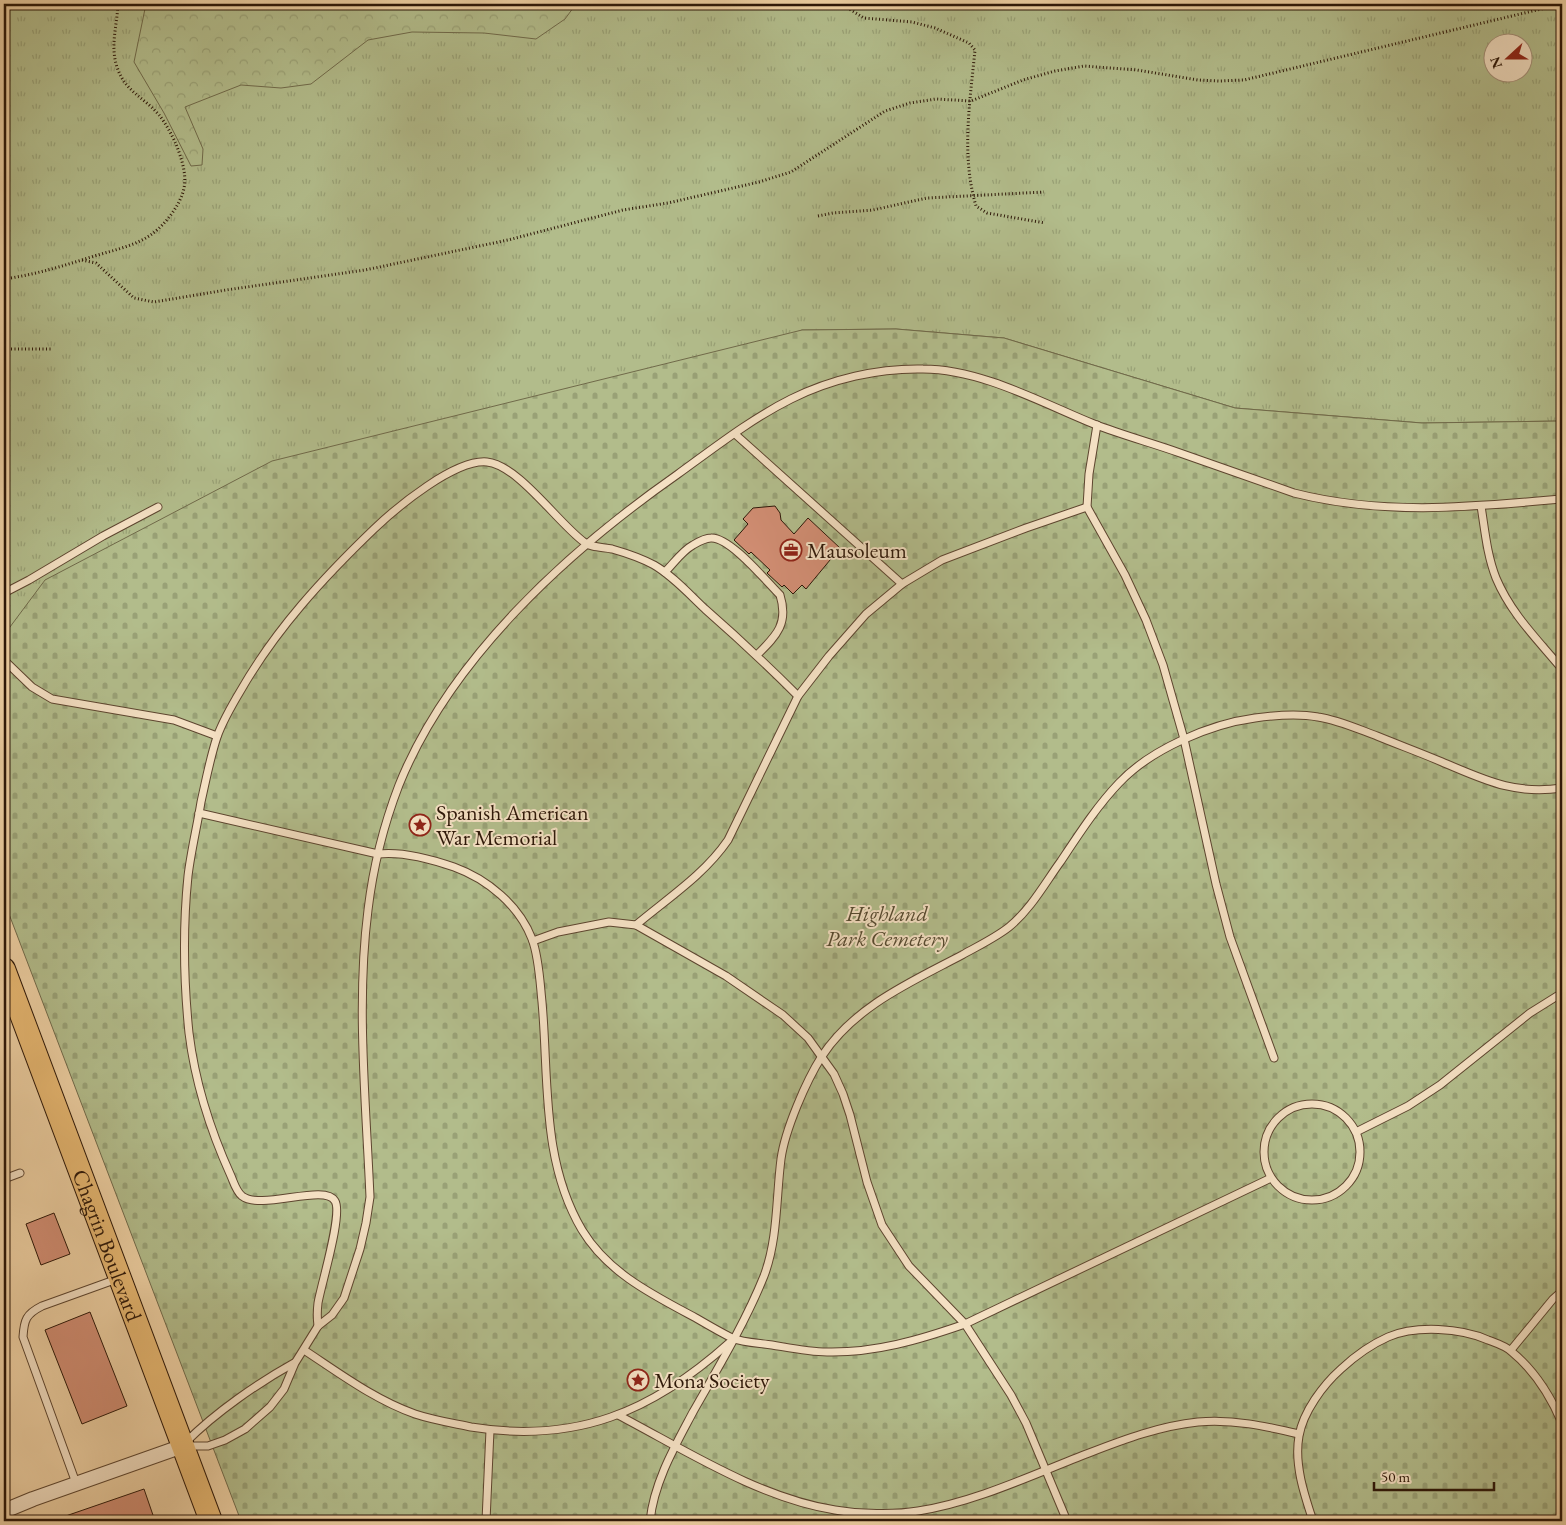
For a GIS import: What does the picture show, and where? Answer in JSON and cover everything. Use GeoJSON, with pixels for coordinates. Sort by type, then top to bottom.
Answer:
{"type":"FeatureCollection","features":[{"type":"Feature","properties":{"kind":"main road","name":"Chagrin Boulevard"},"geometry":{"type":"LineString","coordinates":[[4,970],[211,1521]]}},
{"type":"Feature","properties":{"kind":"street"},"geometry":{"type":"LineString","coordinates":[[4,1512],[76,1483],[183,1446]]}},
{"type":"Feature","properties":{"kind":"lane"},"geometry":{"type":"LineString","coordinates":[[183,1446],[208,1446],[225,1440],[246,1429],[270,1408],[284,1389],[295,1363],[318,1326],[332,1315],[344,1298],[360,1249],[370,1197],[362,998],[368,910],[378,854],[396,795],[423,736],[452,688],[497,632],[525,601],[640,500],[735,434],[791,398],[827,384],[857,375],[923,368],[981,379],[1021,392],[1097,425],[1294,493],[1326,501],[1387,508],[1481,506],[1562,499]]}},
{"type":"Feature","properties":{"kind":"lane"},"geometry":{"type":"LineString","coordinates":[[1097,425],[1089,474],[1087,506],[1125,575],[1146,620],[1163,665],[1184,739],[1216,884],[1230,937],[1274,1058]]}},
{"type":"Feature","properties":{"kind":"lane"},"geometry":{"type":"LineString","coordinates":[[735,434],[902,584]]}},
{"type":"Feature","properties":{"kind":"lane"},"geometry":{"type":"LineString","coordinates":[[318,1326],[317,1309],[333,1239],[337,1205],[335,1199],[324,1195],[251,1200],[240,1195],[222,1158],[198,1081],[190,1036],[186,956],[188,877],[199,812],[217,736],[232,704],[260,657],[315,588],[386,518],[410,499],[461,466],[485,461],[498,464],[509,471],[587,546],[614,549],[638,557],[665,572],[757,655],[798,696]]}},
{"type":"Feature","properties":{"kind":"lane"},"geometry":{"type":"LineString","coordinates":[[4,593],[158,506]]}},
{"type":"Feature","properties":{"kind":"lane"},"geometry":{"type":"LineString","coordinates":[[636,925],[682,888],[718,855],[728,840],[798,696],[828,656],[866,614],[902,584],[942,560],[1087,506]]}},
{"type":"Feature","properties":{"kind":"lane"},"geometry":{"type":"LineString","coordinates":[[1481,506],[1487,545],[1497,579],[1514,611],[1562,669]]}},
{"type":"Feature","properties":{"kind":"lane"},"geometry":{"type":"LineString","coordinates":[[665,572],[686,550],[701,541],[715,538],[731,546],[780,595],[784,610],[781,626],[774,637],[757,655]]}},
{"type":"Feature","properties":{"kind":"lane"},"geometry":{"type":"LineString","coordinates":[[4,660],[32,687],[52,699],[174,720],[217,736]]}},
{"type":"Feature","properties":{"kind":"lane"},"geometry":{"type":"LineString","coordinates":[[650,1521],[655,1496],[675,1445],[734,1339],[765,1273],[777,1218],[782,1154],[795,1114],[822,1057],[842,1032],[877,1002],[890,993],[992,939],[1009,927],[1024,912],[1075,840],[1121,780],[1150,758],[1184,739],[1250,719],[1294,714],[1319,717],[1352,726],[1494,784],[1524,790],[1562,788]]}},
{"type":"Feature","properties":{"kind":"lane"},"geometry":{"type":"LineString","coordinates":[[199,812],[378,854],[390,852],[447,865],[470,873],[506,900],[526,926],[533,941],[543,1012],[548,1110],[552,1143],[566,1195],[573,1211],[591,1244],[619,1272],[660,1300],[734,1339],[825,1352],[862,1351],[897,1345],[965,1324],[1271,1178]]}},
{"type":"Feature","properties":{"kind":"lane"},"geometry":{"type":"LineString","coordinates":[[533,941],[558,932],[609,922],[636,925],[726,976],[783,1015],[808,1038],[834,1074],[848,1108],[867,1182],[882,1225],[909,1266],[965,1324],[1019,1409],[1047,1469],[1067,1521]]}},
{"type":"Feature","properties":{"kind":"lane"},"geometry":{"type":"LineString","coordinates":[[1356,1132],[1408,1106],[1440,1085],[1530,1013],[1562,993]]}},
{"type":"Feature","properties":{"kind":"lane"},"geometry":{"type":"LineString","coordinates":[[1310,1104],[1324,1105],[1338,1111],[1348,1120],[1356,1132],[1360,1147],[1359,1162],[1354,1176],[1345,1188],[1319,1200],[1305,1200],[1291,1196],[1271,1178],[1265,1164],[1263,1150],[1266,1136],[1273,1123],[1283,1113],[1310,1104]]}},
{"type":"Feature","properties":{"kind":"lane"},"geometry":{"type":"LineString","coordinates":[[4,1179],[20,1173]]}},
{"type":"Feature","properties":{"kind":"lane"},"geometry":{"type":"LineString","coordinates":[[76,1483],[23,1337],[24,1324],[31,1312],[42,1306],[120,1278]]}},
{"type":"Feature","properties":{"kind":"lane"},"geometry":{"type":"LineString","coordinates":[[1511,1350],[1562,1290]]}},
{"type":"Feature","properties":{"kind":"lane"},"geometry":{"type":"LineString","coordinates":[[1313,1521],[1300,1476],[1299,1434],[1318,1394],[1329,1380],[1350,1360],[1368,1347],[1389,1336],[1423,1330],[1461,1331],[1476,1334],[1511,1350],[1537,1379],[1562,1423]]}},
{"type":"Feature","properties":{"kind":"lane"},"geometry":{"type":"LineString","coordinates":[[304,1350],[365,1390],[415,1414],[452,1424],[490,1430],[542,1432],[589,1424],[644,1404],[681,1382],[734,1339]]}},
{"type":"Feature","properties":{"kind":"lane"},"geometry":{"type":"LineString","coordinates":[[183,1446],[200,1428],[274,1374],[295,1363]]}},
{"type":"Feature","properties":{"kind":"lane"},"geometry":{"type":"LineString","coordinates":[[618,1415],[705,1461],[769,1491],[801,1503],[836,1510],[894,1513],[935,1508],[955,1503],[1147,1432],[1198,1422],[1223,1421],[1245,1423],[1299,1434]]}},
{"type":"Feature","properties":{"kind":"lane"},"geometry":{"type":"LineString","coordinates":[[486,1521],[490,1430]]}},
{"type":"Feature","properties":{"kind":"path"},"geometry":{"type":"LineString","coordinates":[[4,279],[26,276],[131,245],[152,234],[169,218],[184,188],[184,169],[176,144],[159,115],[123,82],[117,68],[113,50],[118,4]]}},
{"type":"Feature","properties":{"kind":"path"},"geometry":{"type":"LineString","coordinates":[[841,4],[864,18],[912,22],[935,28],[969,43],[975,50],[967,139],[969,176],[976,206],[987,213],[1045,223]]}},
{"type":"Feature","properties":{"kind":"path"},"geometry":{"type":"LineString","coordinates":[[82,260],[96,263],[134,298],[154,302],[365,270],[508,240],[623,210],[668,203],[759,182],[791,172],[885,111],[910,103],[936,99],[971,101],[1023,80],[1055,71],[1084,66],[1137,70],[1220,82],[1244,80],[1562,4]]}},
{"type":"Feature","properties":{"kind":"path"},"geometry":{"type":"LineString","coordinates":[[818,216],[873,210],[927,198],[972,194],[1044,192]]}},
{"type":"Feature","properties":{"kind":"path"},"geometry":{"type":"LineString","coordinates":[[4,349],[53,349]]}},
{"type":"Feature","properties":{"kind":"green space"},"geometry":{"type":"Polygon","coordinates":[[[4,4],[1562,4],[1562,421],[1422,423],[1235,408],[1004,338],[896,329],[802,330],[4,635],[4,4]]]}},
{"type":"Feature","properties":{"kind":"green space"},"geometry":{"type":"Polygon","coordinates":[[[146,4],[576,4],[565,19],[536,39],[484,33],[412,32],[368,40],[311,84],[281,88],[241,85],[185,107],[203,149],[202,165],[191,166],[164,113],[134,62],[146,4]]]}},
{"type":"Feature","properties":{"kind":"green space","name":"Highland Park Cemetery"},"geometry":{"type":"Polygon","coordinates":[[[896,329],[1004,338],[1235,408],[1422,423],[1562,421],[1562,1521],[241,1521],[4,901],[4,635],[45,580],[272,461],[802,330],[896,329]]]}},
{"type":"Feature","properties":{"kind":"building","name":"Mausoleum"},"geometry":{"type":"Polygon","coordinates":[[[775,506],[780,513],[781,520],[794,534],[808,518],[840,548],[806,589],[802,585],[793,594],[767,573],[770,570],[751,552],[749,554],[734,540],[748,524],[743,519],[753,508],[775,506]]]}},
{"type":"Feature","properties":{"kind":"building"},"geometry":{"type":"Polygon","coordinates":[[[54,1213],[70,1254],[41,1265],[26,1224],[54,1213]]]}},
{"type":"Feature","properties":{"kind":"building"},"geometry":{"type":"Polygon","coordinates":[[[90,1312],[127,1406],[82,1424],[45,1330],[90,1312]]]}},
{"type":"Feature","properties":{"kind":"building"},"geometry":{"type":"Polygon","coordinates":[[[144,1489],[155,1521],[57,1521],[57,1519],[144,1489]]]}},
{"type":"Feature","properties":{"kind":"place","name":"Mausoleum"},"geometry":{"type":"Point","coordinates":[791,550]}},
{"type":"Feature","properties":{"kind":"place","name":"Spanish American War Memorial"},"geometry":{"type":"Point","coordinates":[420,825]}},
{"type":"Feature","properties":{"kind":"place","name":"Mona Society"},"geometry":{"type":"Point","coordinates":[638,1380]}}]}
